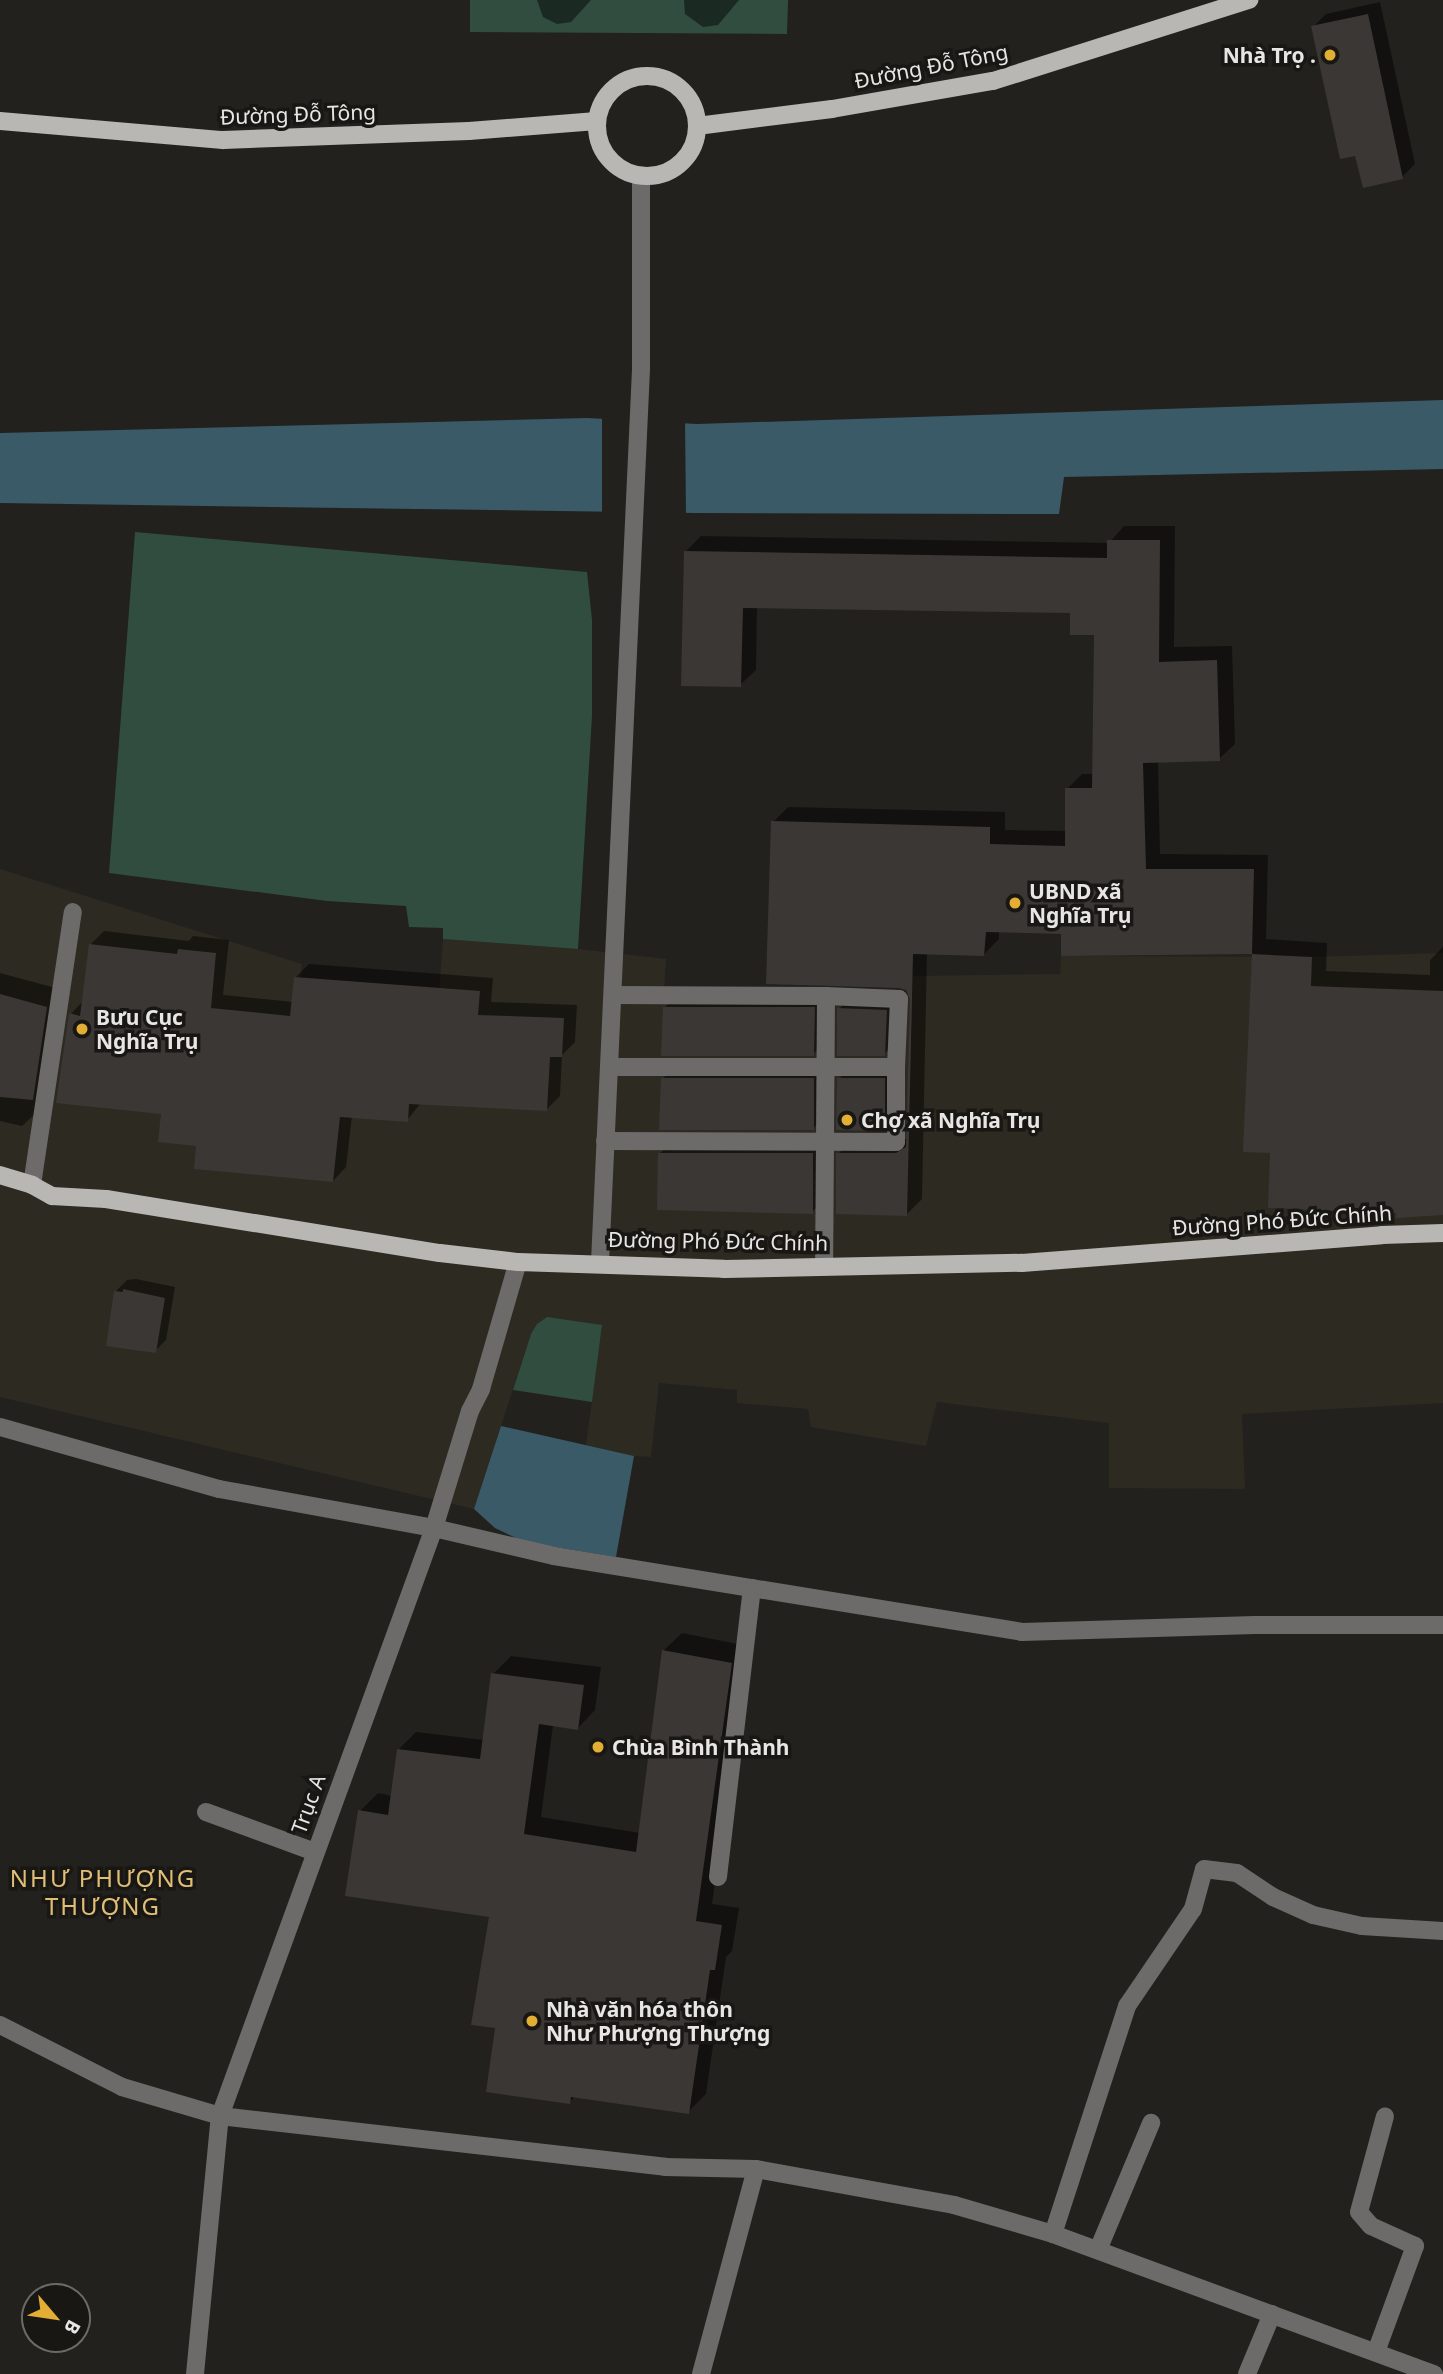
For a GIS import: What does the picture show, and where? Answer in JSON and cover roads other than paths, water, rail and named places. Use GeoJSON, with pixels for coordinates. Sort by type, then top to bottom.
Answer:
{"type":"FeatureCollection","features":[{"type":"Feature","properties":{"kind":"main road","name":"Đường Đỗ Tông"},"geometry":{"type":"LineString","coordinates":[[697,125],[832,109],[993,81],[1249,0]]}},
{"type":"Feature","properties":{"kind":"main road"},"geometry":{"type":"LineString","coordinates":[[643,76],[660,78],[681,89],[691,102],[697,125],[692,146],[676,167],[656,176],[640,176],[628,172],[608,158],[600,142],[597,121],[613,89],[628,79],[643,76]]}},
{"type":"Feature","properties":{"kind":"main road","name":"Đường Đỗ Tông"},"geometry":{"type":"LineString","coordinates":[[0,121],[223,140],[468,131],[597,121]]}},
{"type":"Feature","properties":{"kind":"main road","name":"Đường Phó Đức Chính"},"geometry":{"type":"LineString","coordinates":[[0,1175],[32,1185],[52,1196],[106,1199],[440,1253],[518,1262],[600,1262],[724,1269],[1022,1263],[1382,1235],[1443,1233]]}},
{"type":"Feature","properties":{"kind":"street"},"geometry":{"type":"LineString","coordinates":[[600,1262],[642,368],[640,176]]}},
{"type":"Feature","properties":{"kind":"street"},"geometry":{"type":"LineString","coordinates":[[32,1185],[73,912]]}},
{"type":"Feature","properties":{"kind":"street"},"geometry":{"type":"LineString","coordinates":[[605,1141],[896,1142],[899,999],[613,995]]}},
{"type":"Feature","properties":{"kind":"street"},"geometry":{"type":"LineString","coordinates":[[824,1266],[826,996]]}},
{"type":"Feature","properties":{"kind":"street"},"geometry":{"type":"LineString","coordinates":[[609,1067],[896,1067]]}},
{"type":"Feature","properties":{"kind":"street","name":"Trục A"},"geometry":{"type":"LineString","coordinates":[[195,2374],[220,2116],[434,1528],[470,1411],[481,1389],[518,1262]]}},
{"type":"Feature","properties":{"kind":"street"},"geometry":{"type":"LineString","coordinates":[[0,1427],[219,1489],[434,1528],[554,1556],[1022,1632],[1255,1625],[1443,1625]]}},
{"type":"Feature","properties":{"kind":"street"},"geometry":{"type":"LineString","coordinates":[[718,1877],[752,1588]]}},
{"type":"Feature","properties":{"kind":"street"},"geometry":{"type":"LineString","coordinates":[[206,1812],[315,1852]]}},
{"type":"Feature","properties":{"kind":"street"},"geometry":{"type":"LineString","coordinates":[[1053,2234],[1127,2006],[1193,1909],[1204,1869],[1237,1873],[1273,1897],[1313,1915],[1362,1926],[1443,1931]]}},
{"type":"Feature","properties":{"kind":"street"},"geometry":{"type":"LineString","coordinates":[[0,2025],[122,2087],[220,2116],[665,2168],[755,2169],[954,2205],[1053,2234],[1434,2374]]}},
{"type":"Feature","properties":{"kind":"street"},"geometry":{"type":"LineString","coordinates":[[1376,2352],[1415,2246],[1371,2227],[1359,2212],[1385,2116]]}},
{"type":"Feature","properties":{"kind":"street"},"geometry":{"type":"LineString","coordinates":[[1098,2250],[1151,2123]]}},
{"type":"Feature","properties":{"kind":"street"},"geometry":{"type":"LineString","coordinates":[[701,2374],[755,2169]]}},
{"type":"Feature","properties":{"kind":"street"},"geometry":{"type":"LineString","coordinates":[[1247,2374],[1272,2314]]}},
{"type":"Feature","properties":{"kind":"water"},"geometry":{"type":"Polygon","coordinates":[[[1443,400],[1443,469],[1064,477],[1059,514],[696,513],[0,503],[0,433],[587,418],[697,424],[1443,400]]]}},
{"type":"Feature","properties":{"kind":"water"},"geometry":{"type":"Polygon","coordinates":[[[501,1426],[634,1456],[616,1557],[524,1542],[495,1528],[474,1509],[501,1426]]]}},
{"type":"Feature","properties":{"kind":"place","name":"Nhà Trọ ."},"geometry":{"type":"Point","coordinates":[1330,55]}},
{"type":"Feature","properties":{"kind":"place","name":"UBND xã Nghĩa Trụ"},"geometry":{"type":"Point","coordinates":[1015,903]}},
{"type":"Feature","properties":{"kind":"place","name":"Bưu Cục Nghĩa Trụ"},"geometry":{"type":"Point","coordinates":[82,1029]}},
{"type":"Feature","properties":{"kind":"place","name":"Chợ xã Nghĩa Trụ"},"geometry":{"type":"Point","coordinates":[847,1120]}},
{"type":"Feature","properties":{"kind":"place","name":"Chùa Bình Thành"},"geometry":{"type":"Point","coordinates":[598,1747]}},
{"type":"Feature","properties":{"kind":"place","name":"Nhà văn hóa thôn Như Phượng Thượng"},"geometry":{"type":"Point","coordinates":[532,2021]}},
{"type":"Feature","properties":{"kind":"district","name":"NHƯ PHƯỢNG THƯỢNG"},"geometry":{"type":"Point","coordinates":[103,1892]}}]}
